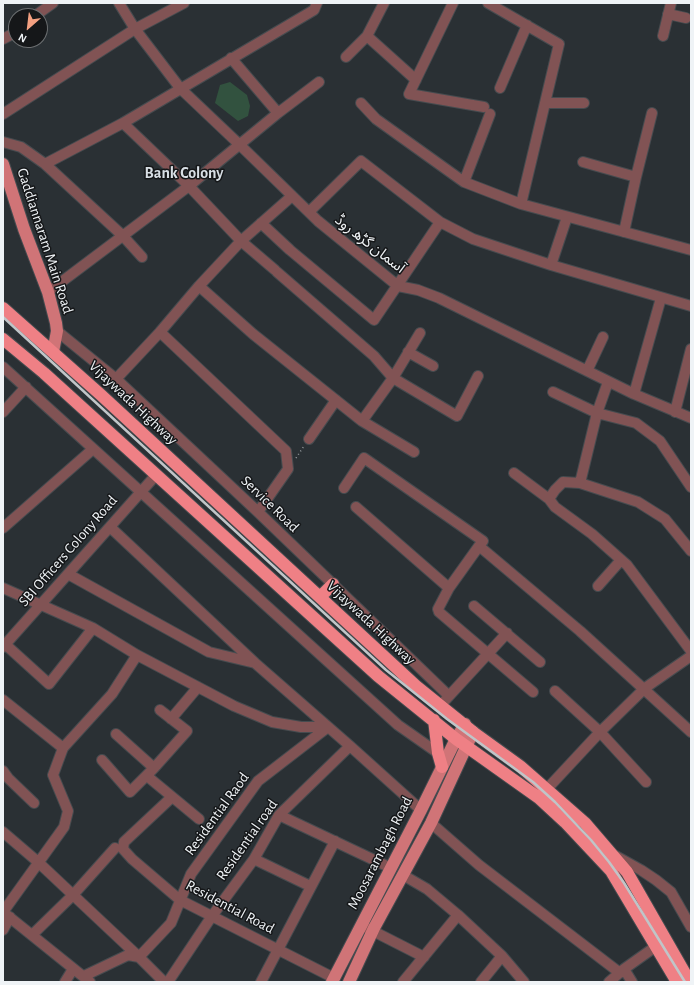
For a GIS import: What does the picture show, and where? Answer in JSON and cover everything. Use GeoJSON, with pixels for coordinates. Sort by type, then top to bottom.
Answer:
{"type":"FeatureCollection","features":[{"type":"Feature","properties":{"kind":"highway","name":"Vijaywada Highway"},"geometry":{"type":"LineString","coordinates":[[3,308],[53,352],[416,686],[520,766],[585,823],[627,872],[690,982]]}},
{"type":"Feature","properties":{"kind":"highway"},"geometry":{"type":"LineString","coordinates":[[3,339],[44,373],[378,676],[456,739],[539,798],[570,827],[611,871],[677,982]]}},
{"type":"Feature","properties":{"kind":"highway"},"geometry":{"type":"LineString","coordinates":[[215,529],[233,517]]}},
{"type":"Feature","properties":{"kind":"highway"},"geometry":{"type":"LineString","coordinates":[[320,597],[333,584]]}},
{"type":"Feature","properties":{"kind":"highway"},"geometry":{"type":"LineString","coordinates":[[434,720],[438,752],[442,767]]}},
{"type":"Feature","properties":{"kind":"main road","name":"Gaddiannaram Main Road"},"geometry":{"type":"LineString","coordinates":[[3,164],[24,229],[48,292],[57,331],[53,352]]}},
{"type":"Feature","properties":{"kind":"main road","name":"Moosarambagh Road"},"geometry":{"type":"LineString","coordinates":[[333,980],[456,739],[469,728]]}},
{"type":"Feature","properties":{"kind":"main road","name":"Moosarambagh Road"},"geometry":{"type":"LineString","coordinates":[[349,982],[373,930],[431,823],[467,746],[469,728]]}},
{"type":"Feature","properties":{"kind":"street","name":"آسمان گڑھ روڈ"},"geometry":{"type":"LineString","coordinates":[[119,3],[135,29],[180,88],[318,221],[398,286],[418,290],[439,298],[608,382],[691,418]]}},
{"type":"Feature","properties":{"kind":"street"},"geometry":{"type":"LineString","coordinates":[[45,164],[123,123],[314,10],[317,3]]}},
{"type":"Feature","properties":{"kind":"street"},"geometry":{"type":"LineString","coordinates":[[346,57],[367,36],[384,3]]}},
{"type":"Feature","properties":{"kind":"street"},"geometry":{"type":"LineString","coordinates":[[452,3],[409,94],[487,111],[464,182]]}},
{"type":"Feature","properties":{"kind":"street"},"geometry":{"type":"LineString","coordinates":[[488,3],[559,44],[521,204]]}},
{"type":"Feature","properties":{"kind":"street"},"geometry":{"type":"LineString","coordinates":[[662,36],[670,3]]}},
{"type":"Feature","properties":{"kind":"street"},"geometry":{"type":"LineString","coordinates":[[3,114],[135,29],[178,5]]}},
{"type":"Feature","properties":{"kind":"street"},"geometry":{"type":"LineString","coordinates":[[668,14],[686,18]]}},
{"type":"Feature","properties":{"kind":"street"},"geometry":{"type":"LineString","coordinates":[[500,88],[527,25]]}},
{"type":"Feature","properties":{"kind":"street"},"geometry":{"type":"LineString","coordinates":[[367,36],[416,80]]}},
{"type":"Feature","properties":{"kind":"street"},"geometry":{"type":"LineString","coordinates":[[231,58],[278,113]]}},
{"type":"Feature","properties":{"kind":"street"},"geometry":{"type":"LineString","coordinates":[[48,292],[189,186],[278,113],[319,82]]}},
{"type":"Feature","properties":{"kind":"street"},"geometry":{"type":"LineString","coordinates":[[361,103],[376,119],[464,182],[521,204],[691,250]]}},
{"type":"Feature","properties":{"kind":"street"},"geometry":{"type":"LineString","coordinates":[[545,103],[584,103]]}},
{"type":"Feature","properties":{"kind":"street"},"geometry":{"type":"LineString","coordinates":[[624,232],[652,113]]}},
{"type":"Feature","properties":{"kind":"street"},"geometry":{"type":"LineString","coordinates":[[123,123],[189,186],[241,241],[374,356],[393,378],[457,416],[478,376]]}},
{"type":"Feature","properties":{"kind":"street"},"geometry":{"type":"LineString","coordinates":[[3,142],[21,147],[45,164],[123,236],[142,257]]}},
{"type":"Feature","properties":{"kind":"street"},"geometry":{"type":"LineString","coordinates":[[309,212],[361,162],[440,222],[473,239],[552,265],[691,306]]}},
{"type":"Feature","properties":{"kind":"street"},"geometry":{"type":"LineString","coordinates":[[583,162],[636,176]]}},
{"type":"Feature","properties":{"kind":"street"},"geometry":{"type":"LineString","coordinates":[[116,379],[241,241],[292,196]]}},
{"type":"Feature","properties":{"kind":"street"},"geometry":{"type":"LineString","coordinates":[[552,265],[566,217]]}},
{"type":"Feature","properties":{"kind":"street"},"geometry":{"type":"LineString","coordinates":[[261,223],[290,250],[374,320],[440,222]]}},
{"type":"Feature","properties":{"kind":"street"},"geometry":{"type":"LineString","coordinates":[[199,286],[253,334],[362,421],[414,452]]}},
{"type":"Feature","properties":{"kind":"street"},"geometry":{"type":"LineString","coordinates":[[634,394],[660,298]]}},
{"type":"Feature","properties":{"kind":"street","name":"Service Road"},"geometry":{"type":"LineString","coordinates":[[57,331],[116,379],[258,512],[449,696]]}},
{"type":"Feature","properties":{"kind":"street"},"geometry":{"type":"LineString","coordinates":[[160,332],[282,447],[287,455],[288,469],[258,512]]}},
{"type":"Feature","properties":{"kind":"street"},"geometry":{"type":"LineString","coordinates":[[362,421],[393,378],[420,333]]}},
{"type":"Feature","properties":{"kind":"street"},"geometry":{"type":"LineString","coordinates":[[587,371],[603,337]]}},
{"type":"Feature","properties":{"kind":"street"},"geometry":{"type":"LineString","coordinates":[[675,412],[691,349]]}},
{"type":"Feature","properties":{"kind":"street"},"geometry":{"type":"LineString","coordinates":[[408,352],[433,366]]}},
{"type":"Feature","properties":{"kind":"street"},"geometry":{"type":"LineString","coordinates":[[3,367],[398,725],[438,752]]}},
{"type":"Feature","properties":{"kind":"street"},"geometry":{"type":"LineString","coordinates":[[580,483],[597,413],[608,382]]}},
{"type":"Feature","properties":{"kind":"street"},"geometry":{"type":"LineString","coordinates":[[3,412],[26,387]]}},
{"type":"Feature","properties":{"kind":"street"},"geometry":{"type":"LineString","coordinates":[[553,392],[597,413],[636,424],[660,441],[691,486]]}},
{"type":"Feature","properties":{"kind":"street"},"geometry":{"type":"LineString","coordinates":[[309,439],[336,400]]}},
{"type":"Feature","properties":{"kind":"street"},"geometry":{"type":"LineString","coordinates":[[3,528],[93,449]]}},
{"type":"Feature","properties":{"kind":"street"},"geometry":{"type":"LineString","coordinates":[[344,488],[364,458],[483,541],[449,588],[438,607],[439,612],[533,692]]}},
{"type":"Feature","properties":{"kind":"street"},"geometry":{"type":"LineString","coordinates":[[514,473],[549,499],[555,507],[592,534],[627,565],[691,651]]}},
{"type":"Feature","properties":{"kind":"street","name":"SBI Officers Colony Road"},"geometry":{"type":"LineString","coordinates":[[4,646],[156,475]]}},
{"type":"Feature","properties":{"kind":"street"},"geometry":{"type":"LineString","coordinates":[[549,499],[563,482],[580,483],[638,502],[666,519],[691,551]]}},
{"type":"Feature","properties":{"kind":"street"},"geometry":{"type":"LineString","coordinates":[[356,508],[449,588]]}},
{"type":"Feature","properties":{"kind":"street"},"geometry":{"type":"LineString","coordinates":[[110,527],[255,663],[421,810]]}},
{"type":"Feature","properties":{"kind":"street"},"geometry":{"type":"LineString","coordinates":[[479,546],[645,688],[691,732]]}},
{"type":"Feature","properties":{"kind":"street"},"geometry":{"type":"LineString","coordinates":[[598,586],[621,560]]}},
{"type":"Feature","properties":{"kind":"street"},"geometry":{"type":"LineString","coordinates":[[68,574],[209,652],[255,663]]}},
{"type":"Feature","properties":{"kind":"street"},"geometry":{"type":"LineString","coordinates":[[3,588],[93,628],[136,656],[198,686],[234,706],[272,722],[300,727],[328,727]]}},
{"type":"Feature","properties":{"kind":"street"},"geometry":{"type":"LineString","coordinates":[[474,606],[540,662]]}},
{"type":"Feature","properties":{"kind":"street"},"geometry":{"type":"LineString","coordinates":[[4,646],[49,684],[93,628]]}},
{"type":"Feature","properties":{"kind":"street"},"geometry":{"type":"LineString","coordinates":[[441,706],[507,633]]}},
{"type":"Feature","properties":{"kind":"street"},"geometry":{"type":"LineString","coordinates":[[3,930],[5,914],[38,862],[64,828],[68,811],[53,775],[63,748],[112,694],[136,656]]}},
{"type":"Feature","properties":{"kind":"street"},"geometry":{"type":"LineString","coordinates":[[546,790],[600,732],[645,688],[691,656]]}},
{"type":"Feature","properties":{"kind":"street"},"geometry":{"type":"LineString","coordinates":[[171,718],[198,686]]}},
{"type":"Feature","properties":{"kind":"street"},"geometry":{"type":"LineString","coordinates":[[555,691],[600,732],[646,782]]}},
{"type":"Feature","properties":{"kind":"street"},"geometry":{"type":"LineString","coordinates":[[3,700],[63,748]]}},
{"type":"Feature","properties":{"kind":"street"},"geometry":{"type":"LineString","coordinates":[[102,760],[130,792],[147,776],[187,731],[160,710]]}},
{"type":"Feature","properties":{"kind":"street","name":"Residential Raod"},"geometry":{"type":"LineString","coordinates":[[139,957],[170,923],[191,874],[258,781],[328,727]]}},
{"type":"Feature","properties":{"kind":"street"},"geometry":{"type":"LineString","coordinates":[[116,734],[154,768]]}},
{"type":"Feature","properties":{"kind":"street","name":"Residential road"},"geometry":{"type":"LineString","coordinates":[[168,982],[212,916],[254,858],[280,816],[350,746]]}},
{"type":"Feature","properties":{"kind":"street"},"geometry":{"type":"LineString","coordinates":[[3,771],[34,804]]}},
{"type":"Feature","properties":{"kind":"street"},"geometry":{"type":"LineString","coordinates":[[147,776],[199,819]]}},
{"type":"Feature","properties":{"kind":"street","name":"Residential Road"},"geometry":{"type":"LineString","coordinates":[[172,797],[124,842],[123,849],[132,859],[180,900],[333,980]]}},
{"type":"Feature","properties":{"kind":"street","name":"Residential Road"},"geometry":{"type":"LineString","coordinates":[[280,816],[391,868]]}},
{"type":"Feature","properties":{"kind":"street"},"geometry":{"type":"LineString","coordinates":[[431,823],[479,865],[622,971],[632,982]]}},
{"type":"Feature","properties":{"kind":"street"},"geometry":{"type":"LineString","coordinates":[[3,832],[38,862],[164,982]]}},
{"type":"Feature","properties":{"kind":"street"},"geometry":{"type":"LineString","coordinates":[[261,982],[310,886],[335,841]]}},
{"type":"Feature","properties":{"kind":"street"},"geometry":{"type":"LineString","coordinates":[[32,935],[73,895],[115,848]]}},
{"type":"Feature","properties":{"kind":"street"},"geometry":{"type":"LineString","coordinates":[[612,854],[641,870],[671,892],[691,927]]}},
{"type":"Feature","properties":{"kind":"street"},"geometry":{"type":"LineString","coordinates":[[254,858],[310,886]]}},
{"type":"Feature","properties":{"kind":"street"},"geometry":{"type":"LineString","coordinates":[[403,875],[427,889],[458,915],[502,956],[524,982]]}},
{"type":"Feature","properties":{"kind":"street"},"geometry":{"type":"LineString","coordinates":[[5,914],[87,979],[128,955],[139,957]]}},
{"type":"Feature","properties":{"kind":"street"},"geometry":{"type":"LineString","coordinates":[[403,982],[458,915]]}},
{"type":"Feature","properties":{"kind":"street"},"geometry":{"type":"LineString","coordinates":[[361,925],[424,957]]}},
{"type":"Feature","properties":{"kind":"street"},"geometry":{"type":"LineString","coordinates":[[609,982],[655,947]]}},
{"type":"Feature","properties":{"kind":"street"},"geometry":{"type":"LineString","coordinates":[[481,982],[502,956]]}},
{"type":"Feature","properties":{"kind":"street"},"geometry":{"type":"LineString","coordinates":[[65,982],[73,969]]}},
{"type":"Feature","properties":{"kind":"path"},"geometry":{"type":"LineString","coordinates":[[288,469],[309,439]]}},
{"type":"Feature","properties":{"kind":"green space"},"geometry":{"type":"Polygon","coordinates":[[[230,82],[247,95],[250,106],[248,116],[238,121],[215,103],[220,85],[230,82]]]}},
{"type":"Feature","properties":{"kind":"railway"},"geometry":{"type":"LineString","coordinates":[[3,317],[386,670],[447,719],[533,782],[555,802],[591,840],[609,862],[624,883],[685,982]]}},
{"type":"Feature","properties":{"kind":"district","name":"Bank Colony"},"geometry":{"type":"Point","coordinates":[184,173]}}]}
